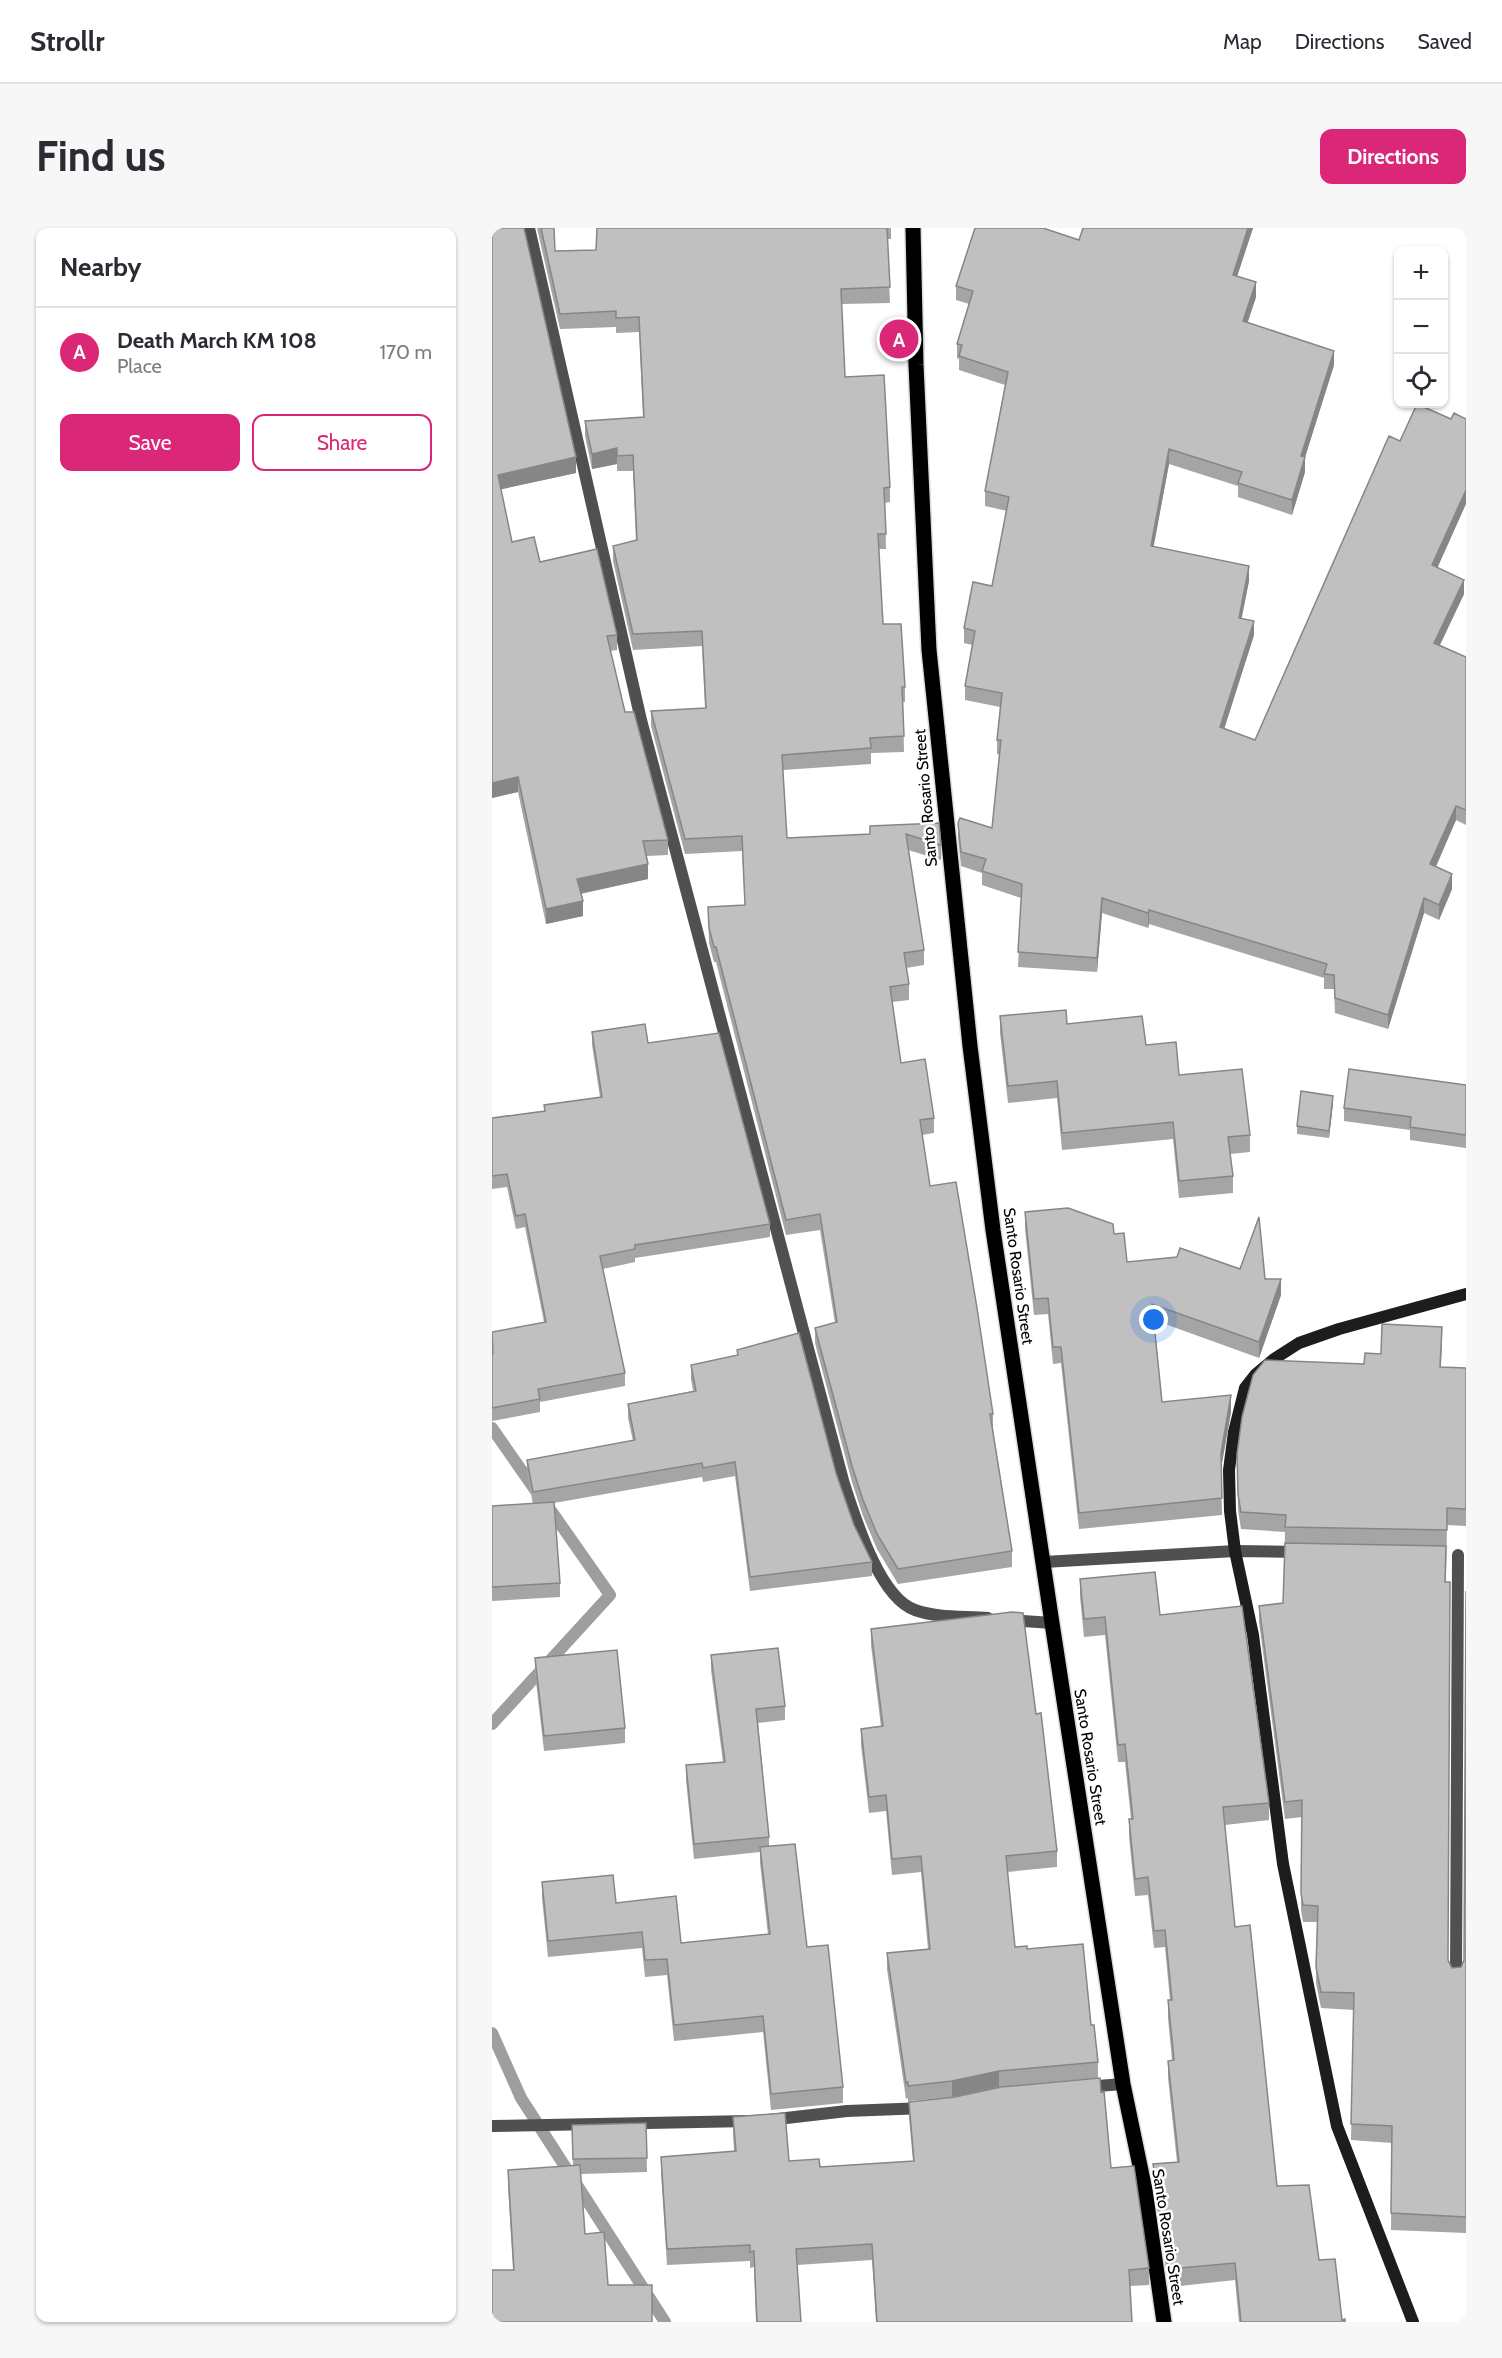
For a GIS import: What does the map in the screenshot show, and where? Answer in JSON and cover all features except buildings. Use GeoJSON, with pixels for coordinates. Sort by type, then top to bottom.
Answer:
{"type":"FeatureCollection","features":[{"type":"Feature","properties":{"kind":"main road","name":"Santo Rosario Street"},"geometry":{"type":"LineString","coordinates":[[913,228],[916,377],[929,650],[955,917],[993,1230],[1123,2084],[1145,2190],[1164,2322]]}},
{"type":"Feature","properties":{"kind":"street"},"geometry":{"type":"LineString","coordinates":[[529,228],[641,720],[844,1484],[863,1540],[890,1587],[901,1601],[914,1610],[1052,1623]]}},
{"type":"Feature","properties":{"kind":"street"},"geometry":{"type":"LineString","coordinates":[[1413,2322],[1337,2126],[1283,1864],[1252,1635],[1235,1551],[1230,1511],[1229,1470],[1234,1432],[1245,1388],[1256,1374],[1274,1359],[1299,1343],[1339,1329],[1466,1294]]}},
{"type":"Feature","properties":{"kind":"street"},"geometry":{"type":"LineString","coordinates":[[1044,1562],[1235,1551],[1317,1552]]}},
{"type":"Feature","properties":{"kind":"street"},"geometry":{"type":"LineString","coordinates":[[1456,1977],[1457,1555]]}},
{"type":"Feature","properties":{"kind":"street"},"geometry":{"type":"LineString","coordinates":[[1067,2089],[1123,2084]]}},
{"type":"Feature","properties":{"kind":"street"},"geometry":{"type":"LineString","coordinates":[[492,2126],[765,2121],[847,2111],[934,2107]]}},
{"type":"Feature","properties":{"kind":"waterway"},"geometry":{"type":"LineString","coordinates":[[492,1428],[536,1491]]}},
{"type":"Feature","properties":{"kind":"waterway"},"geometry":{"type":"LineString","coordinates":[[492,1724],[610,1595],[547,1505]]}},
{"type":"Feature","properties":{"kind":"waterway"},"geometry":{"type":"LineString","coordinates":[[492,2033],[521,2098],[665,2322]]}},
{"type":"Feature","properties":{"kind":"place","name":"Death March KM 108"},"geometry":{"type":"Point","coordinates":[899,339]}}]}
